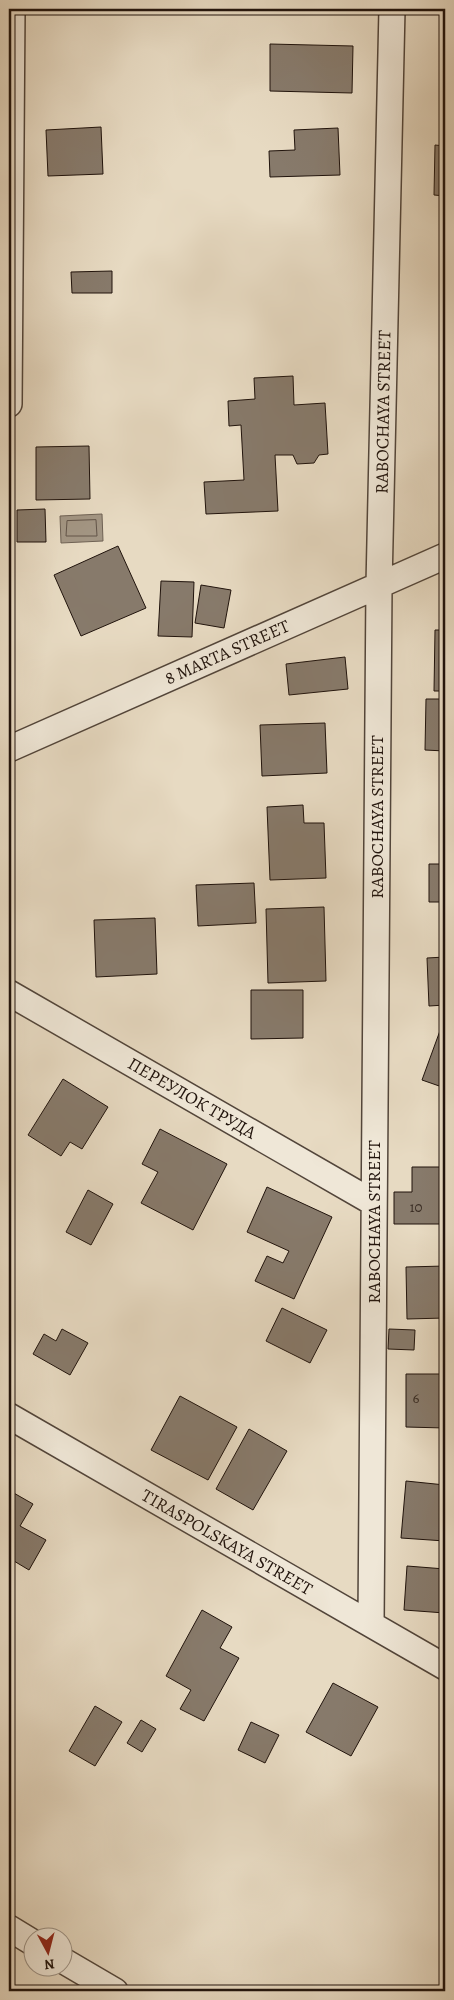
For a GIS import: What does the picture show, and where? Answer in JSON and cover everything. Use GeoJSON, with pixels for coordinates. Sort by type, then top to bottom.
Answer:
{"type":"FeatureCollection","features":[{"type":"Feature","properties":{"kind":"street"},"geometry":{"type":"LineString","coordinates":[[9,404],[12,9]]}},
{"type":"Feature","properties":{"kind":"street","name":"RABOCHAYA STREET"},"geometry":{"type":"LineString","coordinates":[[371,1624],[379,585],[392,9]]}},
{"type":"Feature","properties":{"kind":"street","name":"8 MARTA STREET"},"geometry":{"type":"LineString","coordinates":[[9,749],[445,556]]}},
{"type":"Feature","properties":{"kind":"street","name":"ПЕРЕУЛОК ТРУДА"},"geometry":{"type":"LineString","coordinates":[[9,993],[374,1203]]}},
{"type":"Feature","properties":{"kind":"street","name":"TIRASPOLSKAYA STREET"},"geometry":{"type":"LineString","coordinates":[[9,1416],[445,1667]]}},
{"type":"Feature","properties":{"kind":"street"},"geometry":{"type":"LineString","coordinates":[[9,1928],[22,1936]]}},
{"type":"Feature","properties":{"kind":"street"},"geometry":{"type":"LineString","coordinates":[[72,1966],[115,1991]]}},
{"type":"Feature","properties":{"kind":"water"},"geometry":{"type":"Polygon","coordinates":[[[102,514],[103,541],[61,543],[60,516],[102,514]]]}},
{"type":"Feature","properties":{"kind":"building"},"geometry":{"type":"Polygon","coordinates":[[[270,44],[353,46],[352,93],[270,91],[270,44]]]}},
{"type":"Feature","properties":{"kind":"building"},"geometry":{"type":"Polygon","coordinates":[[[101,127],[103,174],[48,176],[46,130],[101,127]]]}},
{"type":"Feature","properties":{"kind":"building"},"geometry":{"type":"Polygon","coordinates":[[[338,128],[340,175],[270,177],[269,151],[295,150],[294,130],[338,128]]]}},
{"type":"Feature","properties":{"kind":"building"},"geometry":{"type":"Polygon","coordinates":[[[435,145],[445,146],[445,196],[434,195],[435,145]]]}},
{"type":"Feature","properties":{"kind":"building"},"geometry":{"type":"Polygon","coordinates":[[[441,241],[445,241],[445,297],[441,297],[441,241]]]}},
{"type":"Feature","properties":{"kind":"building"},"geometry":{"type":"Polygon","coordinates":[[[112,271],[112,293],[72,293],[71,272],[112,271]]]}},
{"type":"Feature","properties":{"kind":"building"},"geometry":{"type":"Polygon","coordinates":[[[444,349],[445,399],[441,399],[444,349]]]}},
{"type":"Feature","properties":{"kind":"building"},"geometry":{"type":"Polygon","coordinates":[[[293,376],[294,405],[325,403],[328,454],[319,455],[314,463],[297,464],[293,455],[275,455],[278,511],[206,514],[204,482],[244,480],[241,425],[229,426],[228,401],[255,399],[254,378],[293,376]]]}},
{"type":"Feature","properties":{"kind":"building"},"geometry":{"type":"Polygon","coordinates":[[[89,446],[90,499],[36,500],[36,447],[89,446]]]}},
{"type":"Feature","properties":{"kind":"building"},"geometry":{"type":"Polygon","coordinates":[[[45,509],[46,542],[17,542],[17,510],[45,509]]]}},
{"type":"Feature","properties":{"kind":"building"},"geometry":{"type":"Polygon","coordinates":[[[118,546],[146,608],[81,636],[54,575],[118,546]]]}},
{"type":"Feature","properties":{"kind":"building"},"geometry":{"type":"Polygon","coordinates":[[[161,581],[194,582],[192,637],[158,636],[161,581]]]}},
{"type":"Feature","properties":{"kind":"building"},"geometry":{"type":"Polygon","coordinates":[[[201,585],[231,590],[224,628],[195,623],[201,585]]]}},
{"type":"Feature","properties":{"kind":"building"},"geometry":{"type":"Polygon","coordinates":[[[435,630],[445,630],[445,691],[434,691],[435,630]]]}},
{"type":"Feature","properties":{"kind":"building"},"geometry":{"type":"Polygon","coordinates":[[[345,657],[348,689],[289,695],[286,664],[345,657]]]}},
{"type":"Feature","properties":{"kind":"building"},"geometry":{"type":"Polygon","coordinates":[[[426,699],[445,699],[445,751],[425,750],[426,699]]]}},
{"type":"Feature","properties":{"kind":"building"},"geometry":{"type":"Polygon","coordinates":[[[325,723],[327,773],[262,776],[260,725],[325,723]]]}},
{"type":"Feature","properties":{"kind":"building"},"geometry":{"type":"Polygon","coordinates":[[[445,757],[445,803],[444,803],[445,757]]]}},
{"type":"Feature","properties":{"kind":"building"},"geometry":{"type":"Polygon","coordinates":[[[303,805],[304,823],[324,823],[326,878],[270,880],[267,807],[303,805]]]}},
{"type":"Feature","properties":{"kind":"building"},"geometry":{"type":"Polygon","coordinates":[[[429,864],[445,864],[445,902],[429,902],[429,864]]]}},
{"type":"Feature","properties":{"kind":"building"},"geometry":{"type":"Polygon","coordinates":[[[254,883],[256,923],[198,926],[196,885],[254,883]]]}},
{"type":"Feature","properties":{"kind":"building"},"geometry":{"type":"Polygon","coordinates":[[[324,907],[326,981],[268,983],[266,909],[324,907]]]}},
{"type":"Feature","properties":{"kind":"building"},"geometry":{"type":"Polygon","coordinates":[[[155,918],[157,974],[96,977],[94,920],[155,918]]]}},
{"type":"Feature","properties":{"kind":"building"},"geometry":{"type":"Polygon","coordinates":[[[445,957],[445,1005],[429,1006],[427,958],[445,957]]]}},
{"type":"Feature","properties":{"kind":"building"},"geometry":{"type":"Polygon","coordinates":[[[251,990],[303,990],[303,1038],[251,1039],[251,990]]]}},
{"type":"Feature","properties":{"kind":"building"},"geometry":{"type":"Polygon","coordinates":[[[445,1017],[445,1088],[422,1080],[445,1017]]]}},
{"type":"Feature","properties":{"kind":"building"},"geometry":{"type":"Polygon","coordinates":[[[63,1079],[108,1107],[82,1149],[70,1142],[61,1156],[28,1135],[63,1079]]]}},
{"type":"Feature","properties":{"kind":"building"},"geometry":{"type":"Polygon","coordinates":[[[160,1129],[227,1164],[193,1230],[141,1203],[158,1172],[142,1164],[160,1129]]]}},
{"type":"Feature","properties":{"kind":"building"},"geometry":{"type":"Polygon","coordinates":[[[412,1167],[445,1167],[445,1224],[394,1224],[394,1192],[412,1192],[412,1167]]]}},
{"type":"Feature","properties":{"kind":"building"},"geometry":{"type":"Polygon","coordinates":[[[267,1187],[332,1217],[294,1299],[255,1281],[267,1256],[283,1263],[289,1251],[247,1232],[267,1187]]]}},
{"type":"Feature","properties":{"kind":"building"},"geometry":{"type":"Polygon","coordinates":[[[88,1190],[113,1204],[91,1245],[66,1232],[88,1190]]]}},
{"type":"Feature","properties":{"kind":"building"},"geometry":{"type":"Polygon","coordinates":[[[445,1266],[445,1318],[407,1319],[406,1267],[445,1266]]]}},
{"type":"Feature","properties":{"kind":"building"},"geometry":{"type":"Polygon","coordinates":[[[282,1308],[327,1330],[310,1363],[266,1341],[282,1308]]]}},
{"type":"Feature","properties":{"kind":"building"},"geometry":{"type":"Polygon","coordinates":[[[62,1329],[88,1343],[70,1375],[33,1354],[44,1334],[56,1341],[62,1329]]]}},
{"type":"Feature","properties":{"kind":"building"},"geometry":{"type":"Polygon","coordinates":[[[389,1329],[415,1330],[414,1350],[388,1349],[389,1329]]]}},
{"type":"Feature","properties":{"kind":"building"},"geometry":{"type":"Polygon","coordinates":[[[406,1374],[445,1374],[445,1428],[406,1427],[406,1374]]]}},
{"type":"Feature","properties":{"kind":"building"},"geometry":{"type":"Polygon","coordinates":[[[180,1396],[237,1427],[208,1480],[151,1450],[180,1396]]]}},
{"type":"Feature","properties":{"kind":"building"},"geometry":{"type":"Polygon","coordinates":[[[249,1429],[287,1451],[253,1510],[216,1489],[249,1429]]]}},
{"type":"Feature","properties":{"kind":"building"},"geometry":{"type":"Polygon","coordinates":[[[406,1481],[445,1485],[445,1541],[401,1538],[406,1481]]]}},
{"type":"Feature","properties":{"kind":"building"},"geometry":{"type":"Polygon","coordinates":[[[12,1492],[33,1504],[20,1526],[46,1540],[29,1570],[9,1558],[9,1498],[12,1492]]]}},
{"type":"Feature","properties":{"kind":"building"},"geometry":{"type":"Polygon","coordinates":[[[407,1566],[445,1569],[445,1613],[404,1610],[407,1566]]]}},
{"type":"Feature","properties":{"kind":"building"},"geometry":{"type":"Polygon","coordinates":[[[202,1610],[232,1627],[220,1648],[239,1658],[204,1721],[180,1709],[191,1690],[166,1676],[202,1610]]]}},
{"type":"Feature","properties":{"kind":"building"},"geometry":{"type":"Polygon","coordinates":[[[333,1683],[378,1707],[351,1756],[306,1732],[333,1683]]]}},
{"type":"Feature","properties":{"kind":"building"},"geometry":{"type":"Polygon","coordinates":[[[95,1706],[122,1722],[95,1766],[69,1751],[95,1706]]]}},
{"type":"Feature","properties":{"kind":"building"},"geometry":{"type":"Polygon","coordinates":[[[141,1720],[156,1729],[142,1752],[127,1743],[141,1720]]]}},
{"type":"Feature","properties":{"kind":"building"},"geometry":{"type":"Polygon","coordinates":[[[251,1722],[279,1735],[265,1763],[238,1750],[251,1722]]]}}]}
